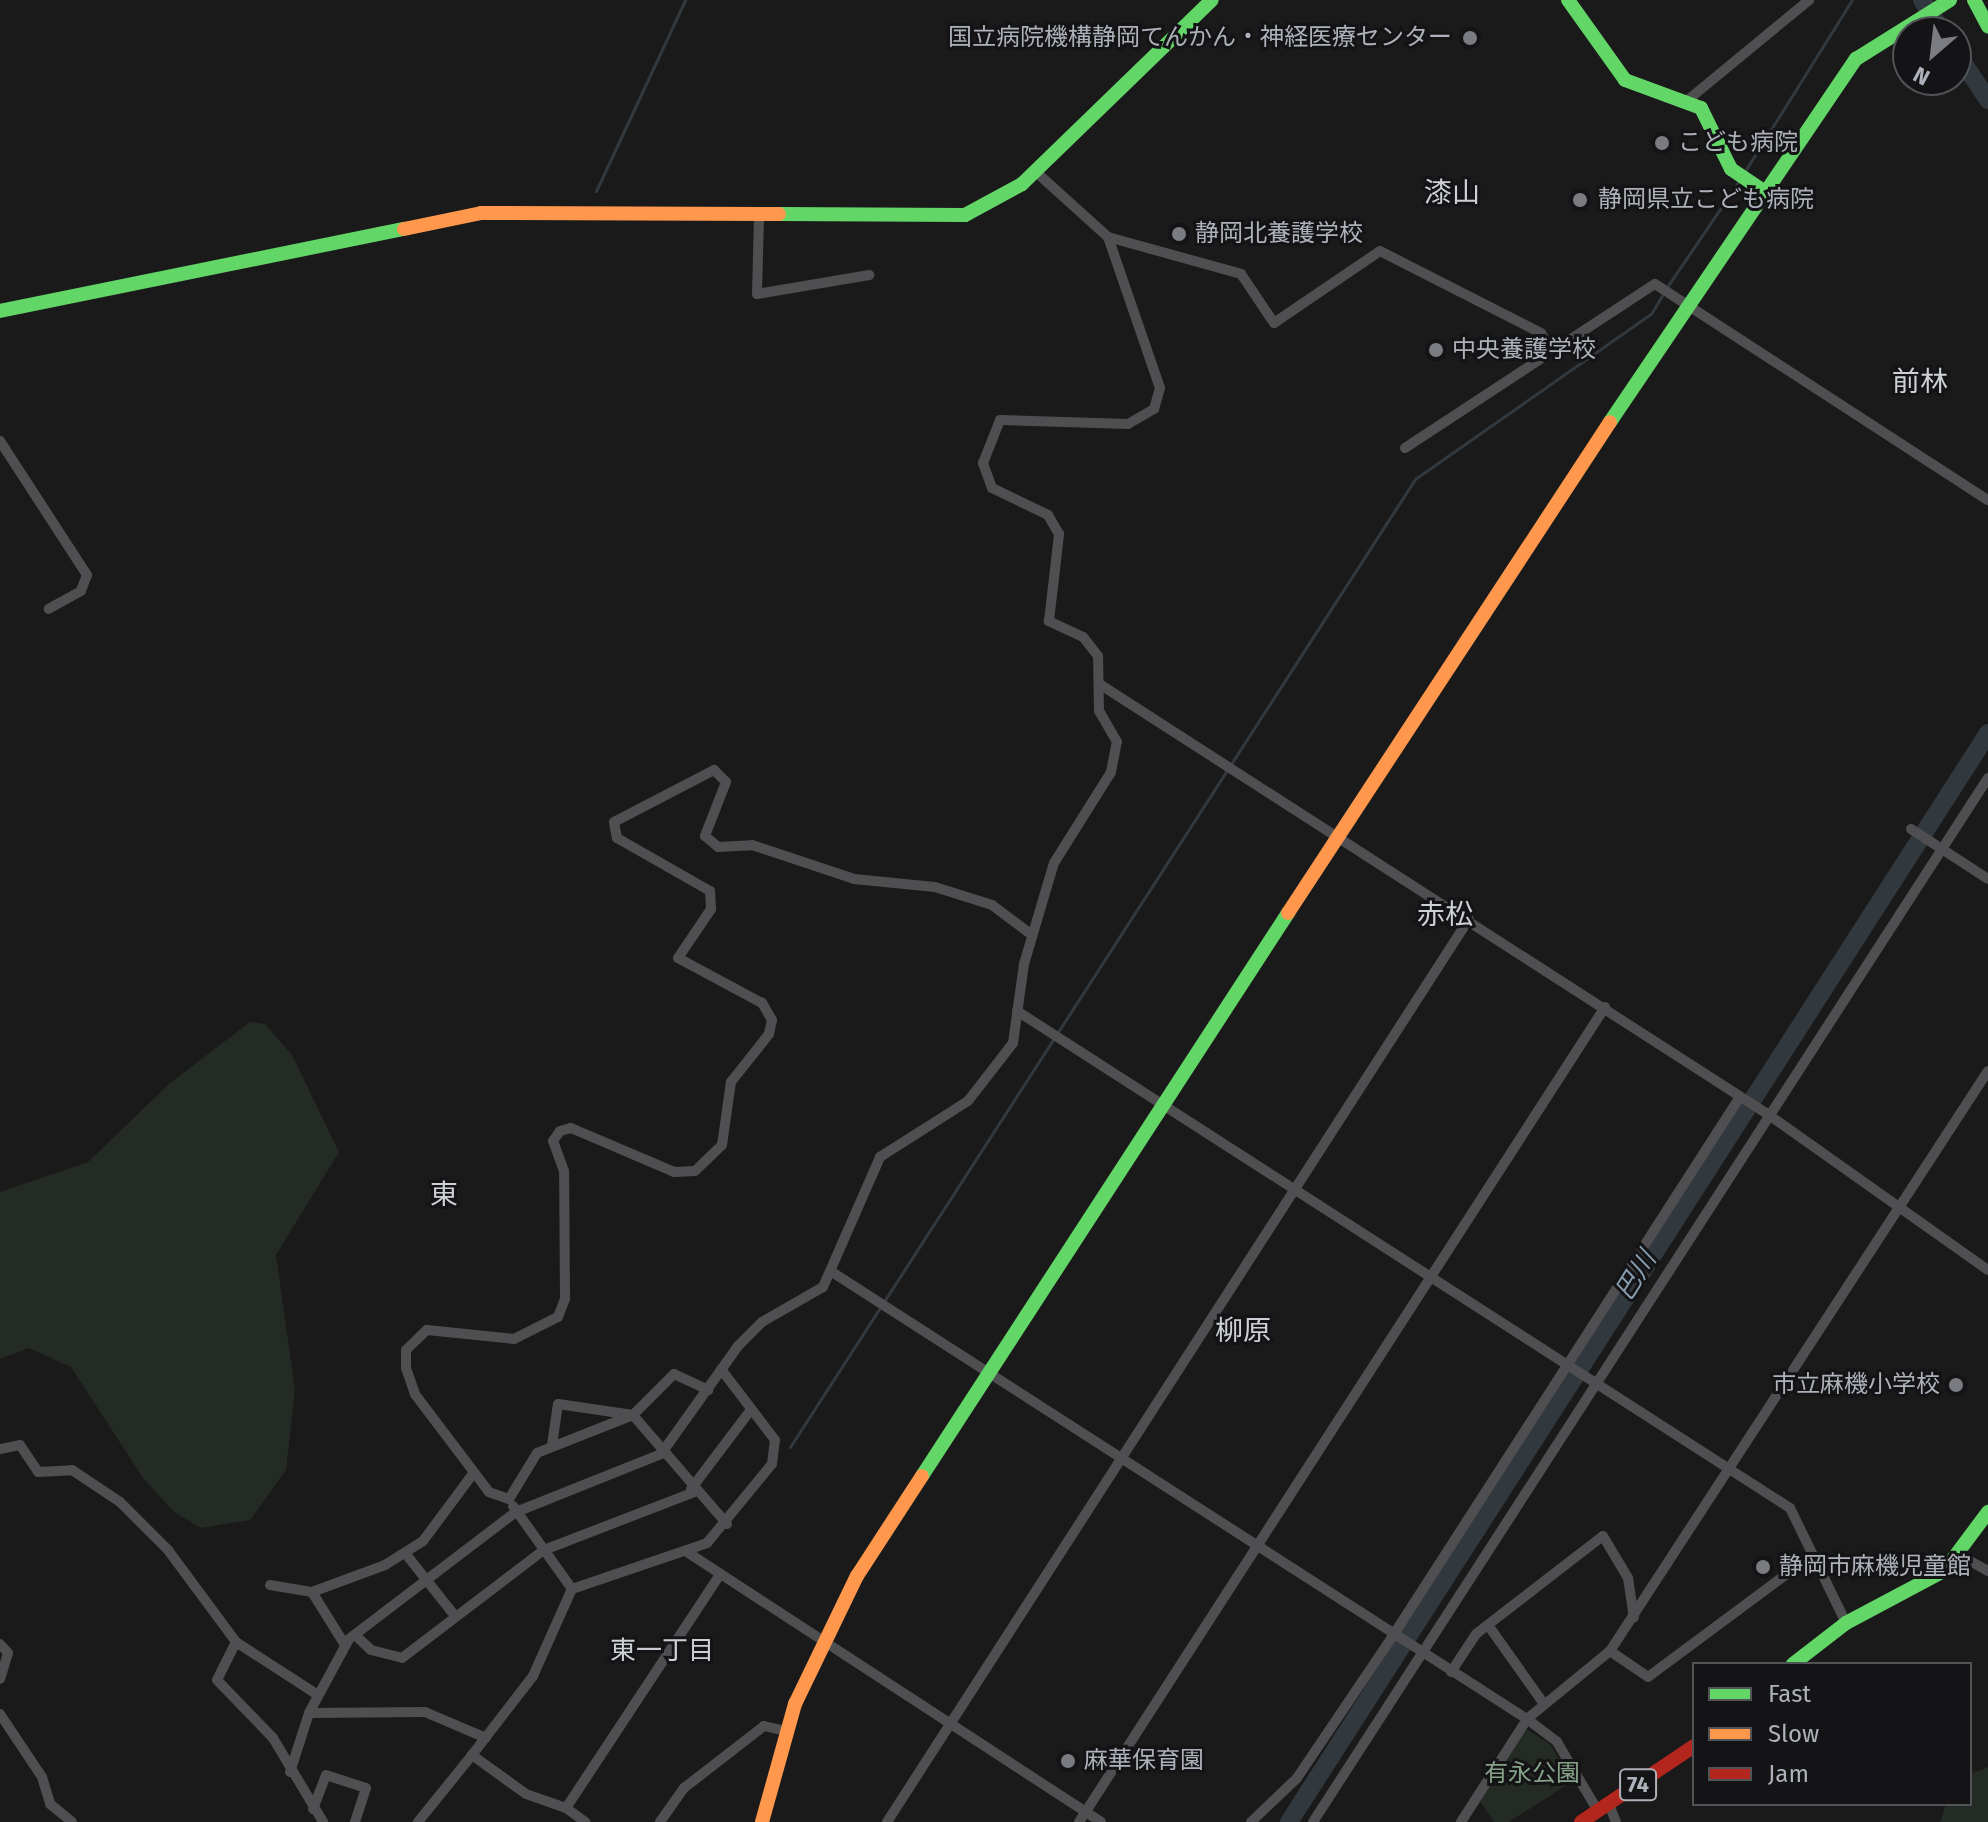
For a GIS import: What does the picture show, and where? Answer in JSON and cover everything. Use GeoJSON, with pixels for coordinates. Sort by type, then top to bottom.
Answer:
{"type":"FeatureCollection","features":[{"type":"Feature","properties":{"kind":"street"},"geometry":{"type":"LineString","coordinates":[[0,311],[458,216],[951,218],[993,204],[1036,172],[1212,0]]}},
{"type":"Feature","properties":{"kind":"street"},"geometry":{"type":"LineString","coordinates":[[1568,0],[1625,80],[1689,99],[1708,114],[1731,169],[1764,191]]}},
{"type":"Feature","properties":{"kind":"street"},"geometry":{"type":"LineString","coordinates":[[1689,99],[1809,0]]}},
{"type":"Feature","properties":{"kind":"street"},"geometry":{"type":"LineString","coordinates":[[762,1822],[786,1731],[822,1640],[1162,1104],[1832,87],[1911,21],[1950,0]]}},
{"type":"Feature","properties":{"kind":"street"},"geometry":{"type":"LineString","coordinates":[[1974,0],[1988,26]]}},
{"type":"Feature","properties":{"kind":"street"},"geometry":{"type":"LineString","coordinates":[[1036,172],[1108,237],[1241,274],[1274,323],[1380,251],[1541,333],[1552,351]]}},
{"type":"Feature","properties":{"kind":"street"},"geometry":{"type":"LineString","coordinates":[[759,217],[757,294],[869,275]]}},
{"type":"Feature","properties":{"kind":"street"},"geometry":{"type":"LineString","coordinates":[[290,1772],[309,1713],[345,1645],[516,1512],[661,1454],[721,1369],[762,1322],[805,1303],[832,1272],[880,1157],[968,1101],[1013,1043],[1032,935],[1054,863],[1118,756],[1099,711],[1101,685],[1092,645],[1049,621],[1059,534],[1048,515],[992,488],[983,463],[1000,420],[1128,424],[1154,409],[1155,370],[1118,284],[1108,237]]}},
{"type":"Feature","properties":{"kind":"street"},"geometry":{"type":"LineString","coordinates":[[1405,448],[1655,284],[1988,500]]}},
{"type":"Feature","properties":{"kind":"street"},"geometry":{"type":"LineString","coordinates":[[0,441],[87,575],[81,591],[49,609]]}},
{"type":"Feature","properties":{"kind":"street"},"geometry":{"type":"LineString","coordinates":[[1101,685],[1339,834],[1769,1115],[1902,1204],[1988,1270]]}},
{"type":"Feature","properties":{"kind":"street"},"geometry":{"type":"LineString","coordinates":[[572,1589],[509,1499],[489,1492],[472,1475],[415,1394],[406,1350],[416,1335],[514,1339],[550,1326],[565,1299],[564,1171],[553,1141],[560,1131],[571,1128],[674,1172],[695,1171],[722,1145],[731,1082],[758,1053],[772,1020],[762,1003],[682,966],[679,953],[711,909],[710,891],[617,838],[614,822],[714,770],[726,782],[705,836],[718,847],[752,845],[854,879],[935,887],[992,905],[1032,935]]}},
{"type":"Feature","properties":{"kind":"street"},"geometry":{"type":"LineString","coordinates":[[1313,1822],[1988,778]]}},
{"type":"Feature","properties":{"kind":"street"},"geometry":{"type":"LineString","coordinates":[[1911,829],[1988,879]]}},
{"type":"Feature","properties":{"kind":"street"},"geometry":{"type":"LineString","coordinates":[[887,1822],[1469,919]]}},
{"type":"Feature","properties":{"kind":"street"},"geometry":{"type":"LineString","coordinates":[[1082,1817],[1605,1007]]}},
{"type":"Feature","properties":{"kind":"street"},"geometry":{"type":"LineString","coordinates":[[1017,1011],[1595,1382],[1729,1473],[1790,1508],[1846,1623]]}},
{"type":"Feature","properties":{"kind":"street"},"geometry":{"type":"LineString","coordinates":[[1461,1822],[1527,1719],[1610,1651],[1634,1618],[1988,1071]]}},
{"type":"Feature","properties":{"kind":"street"},"geometry":{"type":"LineString","coordinates":[[1251,1822],[1297,1778],[1394,1634],[1740,1097]]}},
{"type":"Feature","properties":{"kind":"street"},"geometry":{"type":"LineString","coordinates":[[832,1272],[1527,1719],[1557,1742],[1616,1822]]}},
{"type":"Feature","properties":{"kind":"street"},"geometry":{"type":"LineString","coordinates":[[418,1822],[533,1676],[572,1589],[687,1552],[727,1524],[778,1453],[721,1369]]}},
{"type":"Feature","properties":{"kind":"street"},"geometry":{"type":"LineString","coordinates":[[509,1499],[529,1462],[552,1445],[633,1415],[674,1374],[708,1390]]}},
{"type":"Feature","properties":{"kind":"street"},"geometry":{"type":"LineString","coordinates":[[552,1445],[558,1404],[633,1415],[692,1490],[727,1524]]}},
{"type":"Feature","properties":{"kind":"street"},"geometry":{"type":"LineString","coordinates":[[355,1635],[371,1650],[402,1658],[544,1550],[692,1490],[750,1411]]}},
{"type":"Feature","properties":{"kind":"street"},"geometry":{"type":"LineString","coordinates":[[0,1449],[20,1445],[38,1472],[72,1470],[120,1502],[155,1534],[236,1642],[318,1695]]}},
{"type":"Feature","properties":{"kind":"street"},"geometry":{"type":"LineString","coordinates":[[270,1585],[312,1592],[405,1553],[443,1521],[472,1475]]}},
{"type":"Feature","properties":{"kind":"street"},"geometry":{"type":"LineString","coordinates":[[1796,1662],[1846,1623],[1961,1556],[1988,1512]]}},
{"type":"Feature","properties":{"kind":"street"},"geometry":{"type":"LineString","coordinates":[[1451,1672],[1488,1625],[1603,1536],[1628,1578],[1634,1618]]}},
{"type":"Feature","properties":{"kind":"street"},"geometry":{"type":"LineString","coordinates":[[687,1552],[1082,1817],[1101,1822]]}},
{"type":"Feature","properties":{"kind":"street"},"geometry":{"type":"LineString","coordinates":[[405,1553],[455,1616]]}},
{"type":"Feature","properties":{"kind":"street"},"geometry":{"type":"LineString","coordinates":[[1610,1651],[1648,1677],[1812,1555]]}},
{"type":"Feature","properties":{"kind":"street"},"geometry":{"type":"LineString","coordinates":[[1961,1556],[1988,1571]]}},
{"type":"Feature","properties":{"kind":"street"},"geometry":{"type":"LineString","coordinates":[[566,1808],[719,1576]]}},
{"type":"Feature","properties":{"kind":"street"},"geometry":{"type":"LineString","coordinates":[[312,1592],[345,1645]]}},
{"type":"Feature","properties":{"kind":"street"},"geometry":{"type":"LineString","coordinates":[[1488,1625],[1544,1704]]}},
{"type":"Feature","properties":{"kind":"street"},"geometry":{"type":"LineString","coordinates":[[236,1642],[217,1680],[273,1738],[290,1772],[323,1822]]}},
{"type":"Feature","properties":{"kind":"street"},"geometry":{"type":"LineString","coordinates":[[0,1644],[8,1653],[0,1679]]}},
{"type":"Feature","properties":{"kind":"street"},"geometry":{"type":"LineString","coordinates":[[309,1713],[425,1712],[486,1738]]}},
{"type":"Feature","properties":{"kind":"street"},"geometry":{"type":"LineString","coordinates":[[0,1714],[42,1777],[50,1804],[72,1822]]}},
{"type":"Feature","properties":{"kind":"street"},"geometry":{"type":"LineString","coordinates":[[660,1822],[684,1788],[764,1726],[786,1731]]}},
{"type":"Feature","properties":{"kind":"street","name":"74"},"geometry":{"type":"LineString","coordinates":[[1581,1822],[1692,1747]]}},
{"type":"Feature","properties":{"kind":"street"},"geometry":{"type":"LineString","coordinates":[[472,1755],[526,1794],[566,1808],[585,1822]]}},
{"type":"Feature","properties":{"kind":"street"},"geometry":{"type":"LineString","coordinates":[[313,1809],[326,1775],[340,1779],[366,1788],[355,1822]]}},
{"type":"Feature","properties":{"kind":"green space"},"geometry":{"type":"Polygon","coordinates":[[[250,1022],[265,1024],[292,1055],[339,1152],[276,1255],[295,1390],[286,1470],[250,1520],[201,1528],[174,1512],[143,1478],[71,1367],[29,1348],[0,1359],[0,1192],[88,1162],[170,1083],[250,1022]]]}},
{"type":"Feature","properties":{"kind":"green space","name":"有永公園"},"geometry":{"type":"Polygon","coordinates":[[[1526,1729],[1550,1744],[1573,1781],[1509,1822],[1494,1822],[1480,1801],[1526,1729]]]}},
{"type":"Feature","properties":{"kind":"green space"},"geometry":{"type":"Polygon","coordinates":[[[1988,1767],[1988,1822],[1940,1822],[1945,1806],[1972,1806],[1972,1773],[1988,1767]]]}},
{"type":"Feature","properties":{"kind":"waterway"},"geometry":{"type":"LineString","coordinates":[[596,191],[685,0]]}},
{"type":"Feature","properties":{"kind":"waterway"},"geometry":{"type":"LineString","coordinates":[[1745,171],[1852,0]]}},
{"type":"Feature","properties":{"kind":"waterway","name":"巴川"},"geometry":{"type":"LineString","coordinates":[[1922,0],[1932,16]]}},
{"type":"Feature","properties":{"kind":"waterway","name":"巴川"},"geometry":{"type":"LineString","coordinates":[[1972,76],[1988,100]]}},
{"type":"Feature","properties":{"kind":"waterway"},"geometry":{"type":"LineString","coordinates":[[1667,287],[1739,181]]}},
{"type":"Feature","properties":{"kind":"waterway"},"geometry":{"type":"LineString","coordinates":[[790,1447],[1415,479],[1651,314],[1663,294]]}},
{"type":"Feature","properties":{"kind":"waterway","name":"巴川"},"geometry":{"type":"LineString","coordinates":[[1289,1822],[1988,733]]}},
{"type":"Feature","properties":{"kind":"traffic: fast"},"geometry":{"type":"LineString","coordinates":[[779,214],[965,215],[1022,184],[1212,0]]}},
{"type":"Feature","properties":{"kind":"traffic: fast"},"geometry":{"type":"LineString","coordinates":[[1568,0],[1625,80],[1701,108],[1731,169],[1764,191]]}},
{"type":"Feature","properties":{"kind":"traffic: fast"},"geometry":{"type":"LineString","coordinates":[[1610,422],[1856,59],[1950,0]]}},
{"type":"Feature","properties":{"kind":"traffic: fast"},"geometry":{"type":"LineString","coordinates":[[1974,0],[1988,26]]}},
{"type":"Feature","properties":{"kind":"traffic: fast"},"geometry":{"type":"LineString","coordinates":[[0,311],[404,229]]}},
{"type":"Feature","properties":{"kind":"traffic: fast"},"geometry":{"type":"LineString","coordinates":[[922,1476],[1288,913]]}},
{"type":"Feature","properties":{"kind":"traffic: fast"},"geometry":{"type":"LineString","coordinates":[[1796,1662],[1846,1623],[1944,1571],[1988,1512]]}},
{"type":"Feature","properties":{"kind":"traffic: slow"},"geometry":{"type":"LineString","coordinates":[[404,229],[481,213],[779,214]]}},
{"type":"Feature","properties":{"kind":"traffic: slow"},"geometry":{"type":"LineString","coordinates":[[1288,913],[1610,422]]}},
{"type":"Feature","properties":{"kind":"traffic: slow"},"geometry":{"type":"LineString","coordinates":[[762,1822],[795,1704],[857,1576],[922,1476]]}},
{"type":"Feature","properties":{"kind":"traffic: jam"},"geometry":{"type":"LineString","coordinates":[[1581,1822],[1692,1747]]}},
{"type":"Feature","properties":{"kind":"place","name":"国立病院機構静岡てんかん・神経医療センター"},"geometry":{"type":"Point","coordinates":[1470,38]}},
{"type":"Feature","properties":{"kind":"place","name":"こども病院"},"geometry":{"type":"Point","coordinates":[1662,143]}},
{"type":"Feature","properties":{"kind":"place","name":"静岡県立こども病院"},"geometry":{"type":"Point","coordinates":[1580,200]}},
{"type":"Feature","properties":{"kind":"place","name":"静岡北養護学校"},"geometry":{"type":"Point","coordinates":[1179,234]}},
{"type":"Feature","properties":{"kind":"place","name":"中央養護学校"},"geometry":{"type":"Point","coordinates":[1436,350]}},
{"type":"Feature","properties":{"kind":"place","name":"市立麻機小学校"},"geometry":{"type":"Point","coordinates":[1956,1385]}},
{"type":"Feature","properties":{"kind":"place","name":"静岡市麻機児童館"},"geometry":{"type":"Point","coordinates":[1763,1567]}},
{"type":"Feature","properties":{"kind":"place","name":"麻華保育園"},"geometry":{"type":"Point","coordinates":[1068,1761]}},
{"type":"Feature","properties":{"kind":"district","name":"漆山"},"geometry":{"type":"Point","coordinates":[1452,193]}},
{"type":"Feature","properties":{"kind":"district","name":"前林"},"geometry":{"type":"Point","coordinates":[1920,382]}},
{"type":"Feature","properties":{"kind":"district","name":"赤松"},"geometry":{"type":"Point","coordinates":[1445,915]}},
{"type":"Feature","properties":{"kind":"district","name":"東"},"geometry":{"type":"Point","coordinates":[444,1195]}},
{"type":"Feature","properties":{"kind":"district","name":"柳原"},"geometry":{"type":"Point","coordinates":[1243,1331]}},
{"type":"Feature","properties":{"kind":"district","name":"東一丁目"},"geometry":{"type":"Point","coordinates":[662,1651]}}]}
